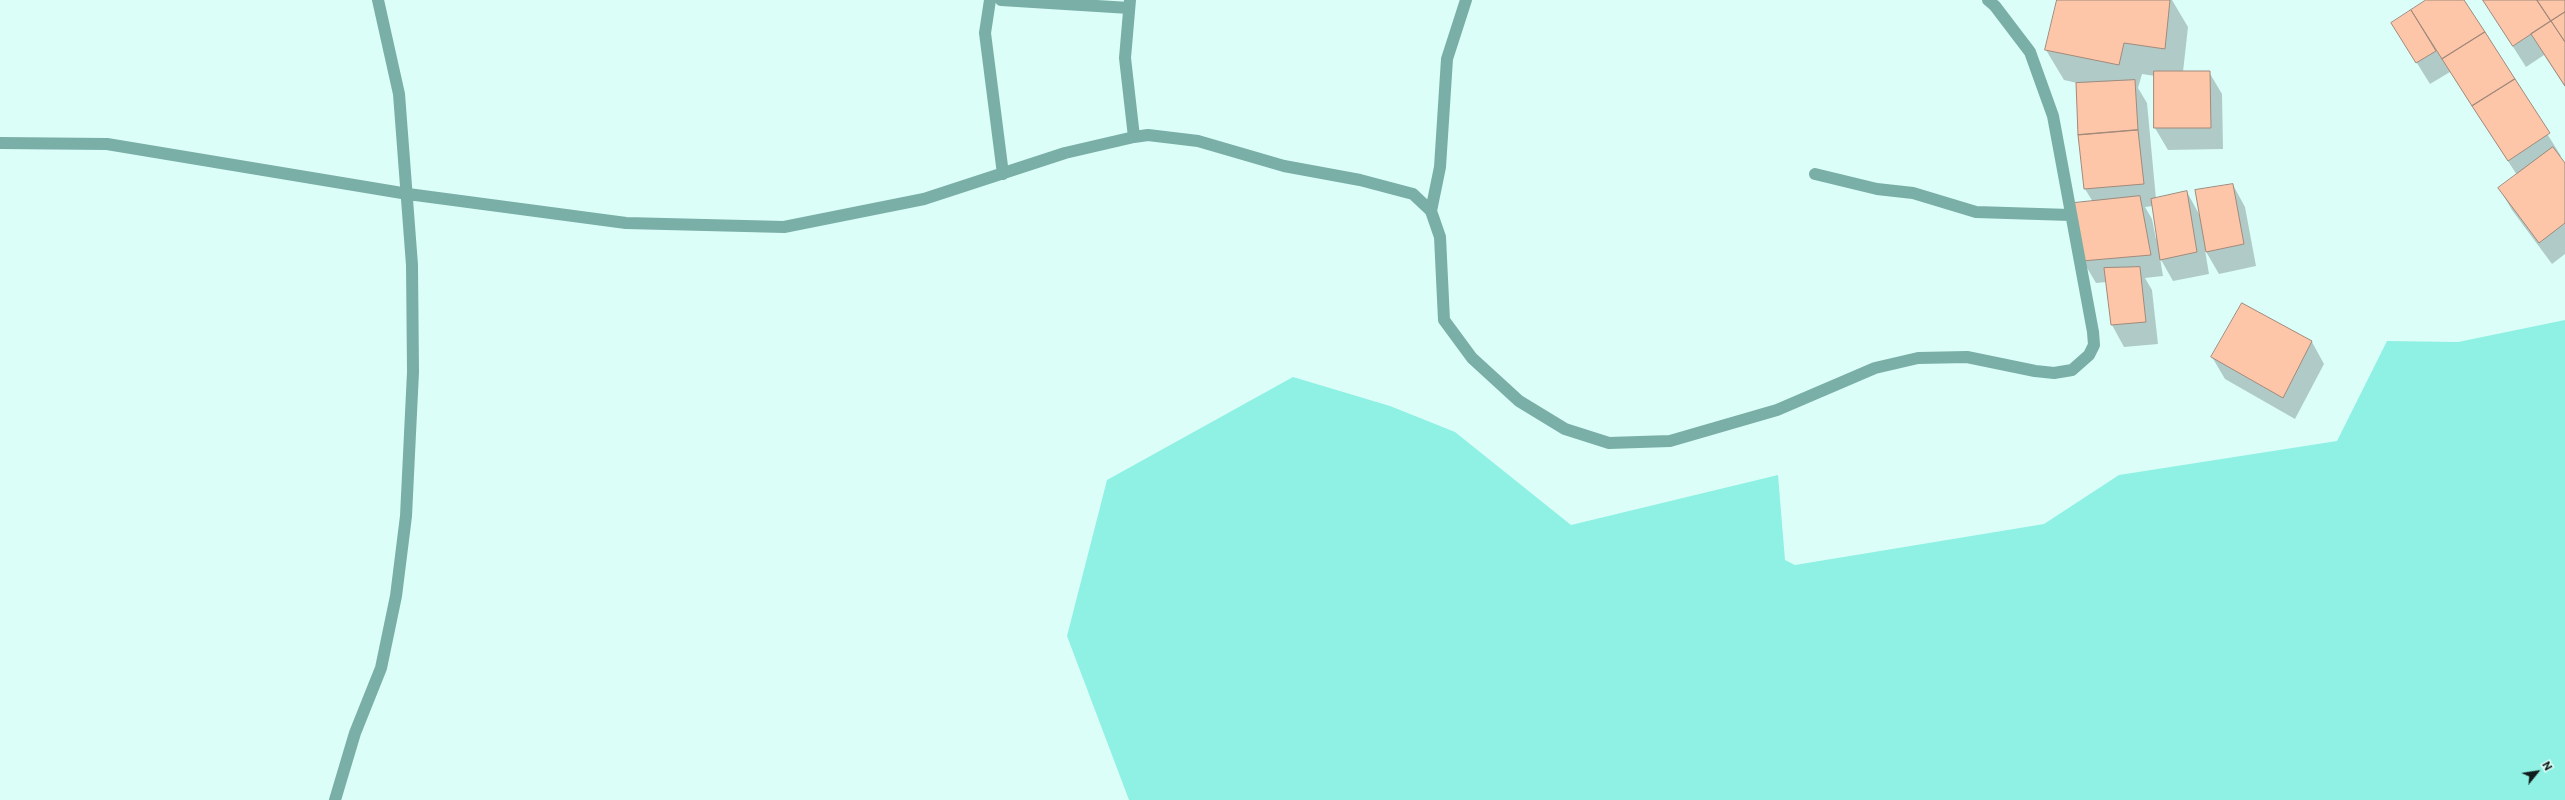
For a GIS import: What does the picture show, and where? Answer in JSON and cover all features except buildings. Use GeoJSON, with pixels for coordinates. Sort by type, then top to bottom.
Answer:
{"type":"FeatureCollection","features":[{"type":"Feature","properties":{"kind":"street"},"geometry":{"type":"LineString","coordinates":[[335,800],[355,733],[381,668],[396,596],[406,516],[413,372],[412,265],[408,194],[399,94],[378,0]]}},
{"type":"Feature","properties":{"kind":"street"},"geometry":{"type":"LineString","coordinates":[[990,0],[985,33],[1003,174]]}},
{"type":"Feature","properties":{"kind":"street"},"geometry":{"type":"LineString","coordinates":[[1001,0],[1129,4],[1125,58],[1134,137]]}},
{"type":"Feature","properties":{"kind":"street"},"geometry":{"type":"LineString","coordinates":[[1430,210],[1440,168],[1447,59],[1466,0]]}},
{"type":"Feature","properties":{"kind":"street"},"geometry":{"type":"LineString","coordinates":[[0,143],[107,144],[408,194],[626,223],[784,227],[924,199],[1066,153],[1134,137],[1148,135],[1198,141],[1284,166],[1394,188],[1413,194],[1430,210],[1440,237],[1444,320],[1472,358],[1519,401],[1565,429],[1609,443],[1670,441],[1777,410],[1875,368],[1918,358],[1967,357],[2054,373],[2072,370],[2089,355],[2094,345],[2053,116],[2030,52],[1995,6],[1988,0]]}},
{"type":"Feature","properties":{"kind":"street"},"geometry":{"type":"LineString","coordinates":[[1815,174],[1877,190],[1913,193],[1976,212],[2070,215]]}},
{"type":"Feature","properties":{"kind":"green space"},"geometry":{"type":"Polygon","coordinates":[[[2565,320],[2565,800],[1129,800],[1067,636],[1107,480],[1293,377],[1390,406],[1455,432],[1571,525],[1778,475],[1785,560],[1795,565],[2044,524],[2119,475],[2337,441],[2387,341],[2458,342],[2565,320]]]}}]}
